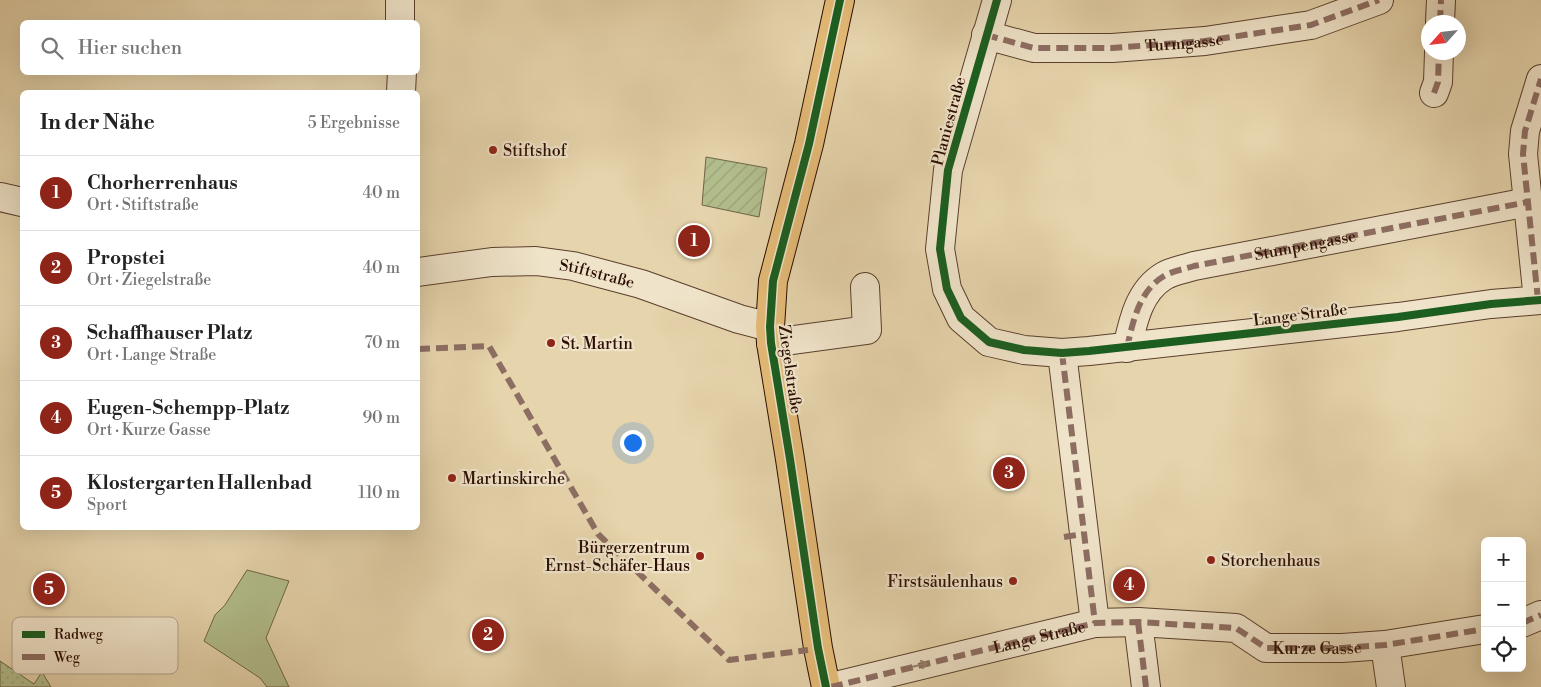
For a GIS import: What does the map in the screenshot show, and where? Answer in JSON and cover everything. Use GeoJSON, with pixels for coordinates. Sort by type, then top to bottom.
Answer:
{"type":"FeatureCollection","features":[{"type":"Feature","properties":{"kind":"main road","name":"Ziegelstraße"},"geometry":{"type":"LineString","coordinates":[[826,687],[818,648],[770,335],[773,281],[809,144],[840,0]]}},
{"type":"Feature","properties":{"kind":"street"},"geometry":{"type":"LineString","coordinates":[[400,0],[400,20]]}},
{"type":"Feature","properties":{"kind":"street","name":"Planiestraße"},"geometry":{"type":"LineString","coordinates":[[997,0],[948,170],[940,249],[947,289],[961,318],[989,342],[1024,350],[1062,353]]}},
{"type":"Feature","properties":{"kind":"street","name":"Turmgasse"},"geometry":{"type":"LineString","coordinates":[[986,34],[1034,48],[1112,48],[1205,41],[1311,25],[1378,0]]}},
{"type":"Feature","properties":{"kind":"street"},"geometry":{"type":"LineString","coordinates":[[1440,15],[1441,0]]}},
{"type":"Feature","properties":{"kind":"street"},"geometry":{"type":"LineString","coordinates":[[1434,93],[1438,82],[1439,60]]}},
{"type":"Feature","properties":{"kind":"street"},"geometry":{"type":"LineString","coordinates":[[401,90],[402,75]]}},
{"type":"Feature","properties":{"kind":"street"},"geometry":{"type":"LineString","coordinates":[[1540,300],[1523,154],[1525,130],[1541,79]]}},
{"type":"Feature","properties":{"kind":"street"},"geometry":{"type":"LineString","coordinates":[[0,197],[20,202]]}},
{"type":"Feature","properties":{"kind":"street","name":"Stumpengasse"},"geometry":{"type":"LineString","coordinates":[[1127,348],[1135,316],[1146,291],[1165,275],[1194,266],[1528,202]]}},
{"type":"Feature","properties":{"kind":"street","name":"Stiftstraße"},"geometry":{"type":"LineString","coordinates":[[420,272],[492,262],[536,261],[573,266],[641,284],[739,319],[770,335]]}},
{"type":"Feature","properties":{"kind":"street"},"geometry":{"type":"LineString","coordinates":[[770,335],[867,330],[865,286]]}},
{"type":"Feature","properties":{"kind":"street","name":"Lange Straße"},"geometry":{"type":"LineString","coordinates":[[831,687],[1095,622],[1062,353],[1127,348],[1540,300]]}},
{"type":"Feature","properties":{"kind":"street"},"geometry":{"type":"LineString","coordinates":[[1526,621],[1541,615]]}},
{"type":"Feature","properties":{"kind":"street","name":"Kurze Gasse"},"geometry":{"type":"LineString","coordinates":[[1095,622],[1138,622],[1236,628],[1266,648],[1342,648],[1385,645],[1481,630]]}},
{"type":"Feature","properties":{"kind":"street"},"geometry":{"type":"LineString","coordinates":[[1138,622],[1146,687]]}},
{"type":"Feature","properties":{"kind":"street"},"geometry":{"type":"LineString","coordinates":[[1385,645],[1392,687]]}},
{"type":"Feature","properties":{"kind":"green space"},"geometry":{"type":"Polygon","coordinates":[[[706,157],[767,168],[759,217],[702,205],[706,157]]]}},
{"type":"Feature","properties":{"kind":"green space"},"geometry":{"type":"Polygon","coordinates":[[[247,570],[289,581],[266,638],[289,687],[267,687],[260,678],[204,641],[215,615],[225,605],[247,570]]]}},
{"type":"Feature","properties":{"kind":"green space"},"geometry":{"type":"Polygon","coordinates":[[[0,661],[12,669],[12,674],[19,674],[34,684],[41,674],[43,674],[51,687],[0,687],[0,661]]]}},
{"type":"Feature","properties":{"kind":"marked path"},"geometry":{"type":"LineString","coordinates":[[986,35],[1034,48],[1112,48],[1205,41],[1311,25],[1379,0]]}},
{"type":"Feature","properties":{"kind":"marked path"},"geometry":{"type":"LineString","coordinates":[[1440,15],[1441,0]]}},
{"type":"Feature","properties":{"kind":"marked path"},"geometry":{"type":"LineString","coordinates":[[1434,93],[1438,82],[1439,60]]}},
{"type":"Feature","properties":{"kind":"marked path"},"geometry":{"type":"LineString","coordinates":[[1538,300],[1523,154],[1525,131],[1541,79]]}},
{"type":"Feature","properties":{"kind":"marked path"},"geometry":{"type":"LineString","coordinates":[[1127,348],[1135,317],[1143,298],[1155,282],[1171,273],[1194,266],[1528,202]]}},
{"type":"Feature","properties":{"kind":"marked path"},"geometry":{"type":"LineString","coordinates":[[420,349],[489,346],[598,534],[729,660],[808,650]]}},
{"type":"Feature","properties":{"kind":"marked path"},"geometry":{"type":"LineString","coordinates":[[1062,353],[1095,623]]}},
{"type":"Feature","properties":{"kind":"marked path"},"geometry":{"type":"LineString","coordinates":[[1064,537],[1083,534]]}},
{"type":"Feature","properties":{"kind":"marked path"},"geometry":{"type":"LineString","coordinates":[[1526,621],[1541,615]]}},
{"type":"Feature","properties":{"kind":"marked path"},"geometry":{"type":"LineString","coordinates":[[1138,622],[1146,687]]}},
{"type":"Feature","properties":{"kind":"marked path"},"geometry":{"type":"LineString","coordinates":[[831,687],[1095,623],[1138,622],[1236,628],[1266,648],[1342,648],[1385,645],[1481,630]]}},
{"type":"Feature","properties":{"kind":"cycle path"},"geometry":{"type":"LineString","coordinates":[[826,687],[818,648],[770,327],[773,281],[809,144],[840,0]]}},
{"type":"Feature","properties":{"kind":"cycle path"},"geometry":{"type":"LineString","coordinates":[[997,0],[948,170],[940,249],[947,289],[961,318],[989,342],[1024,350],[1062,353],[1089,351],[1398,317],[1491,304],[1541,300]]}},
{"type":"Feature","properties":{"kind":"place","name":"Stiftshof"},"geometry":{"type":"Point","coordinates":[493,150]}},
{"type":"Feature","properties":{"kind":"place","name":"Chorherrenhaus"},"geometry":{"type":"Point","coordinates":[694,241]}},
{"type":"Feature","properties":{"kind":"place","name":"St. Martin"},"geometry":{"type":"Point","coordinates":[551,343]}},
{"type":"Feature","properties":{"kind":"place","name":"Schaffhauser Platz"},"geometry":{"type":"Point","coordinates":[1009,473]}},
{"type":"Feature","properties":{"kind":"place","name":"Martinskirche"},"geometry":{"type":"Point","coordinates":[452,478]}},
{"type":"Feature","properties":{"kind":"place","name":"Bürgerzentrum Ernst-Schäfer-Haus"},"geometry":{"type":"Point","coordinates":[700,556]}},
{"type":"Feature","properties":{"kind":"place","name":"Storchenhaus"},"geometry":{"type":"Point","coordinates":[1211,560]}},
{"type":"Feature","properties":{"kind":"place","name":"Firstsäulenhaus"},"geometry":{"type":"Point","coordinates":[1013,581]}},
{"type":"Feature","properties":{"kind":"place","name":"Eugen-Schempp-Platz"},"geometry":{"type":"Point","coordinates":[1129,585]}},
{"type":"Feature","properties":{"kind":"place","name":"Klostergarten Hallenbad"},"geometry":{"type":"Point","coordinates":[49,589]}},
{"type":"Feature","properties":{"kind":"place","name":"Propstei"},"geometry":{"type":"Point","coordinates":[488,635]}}]}
